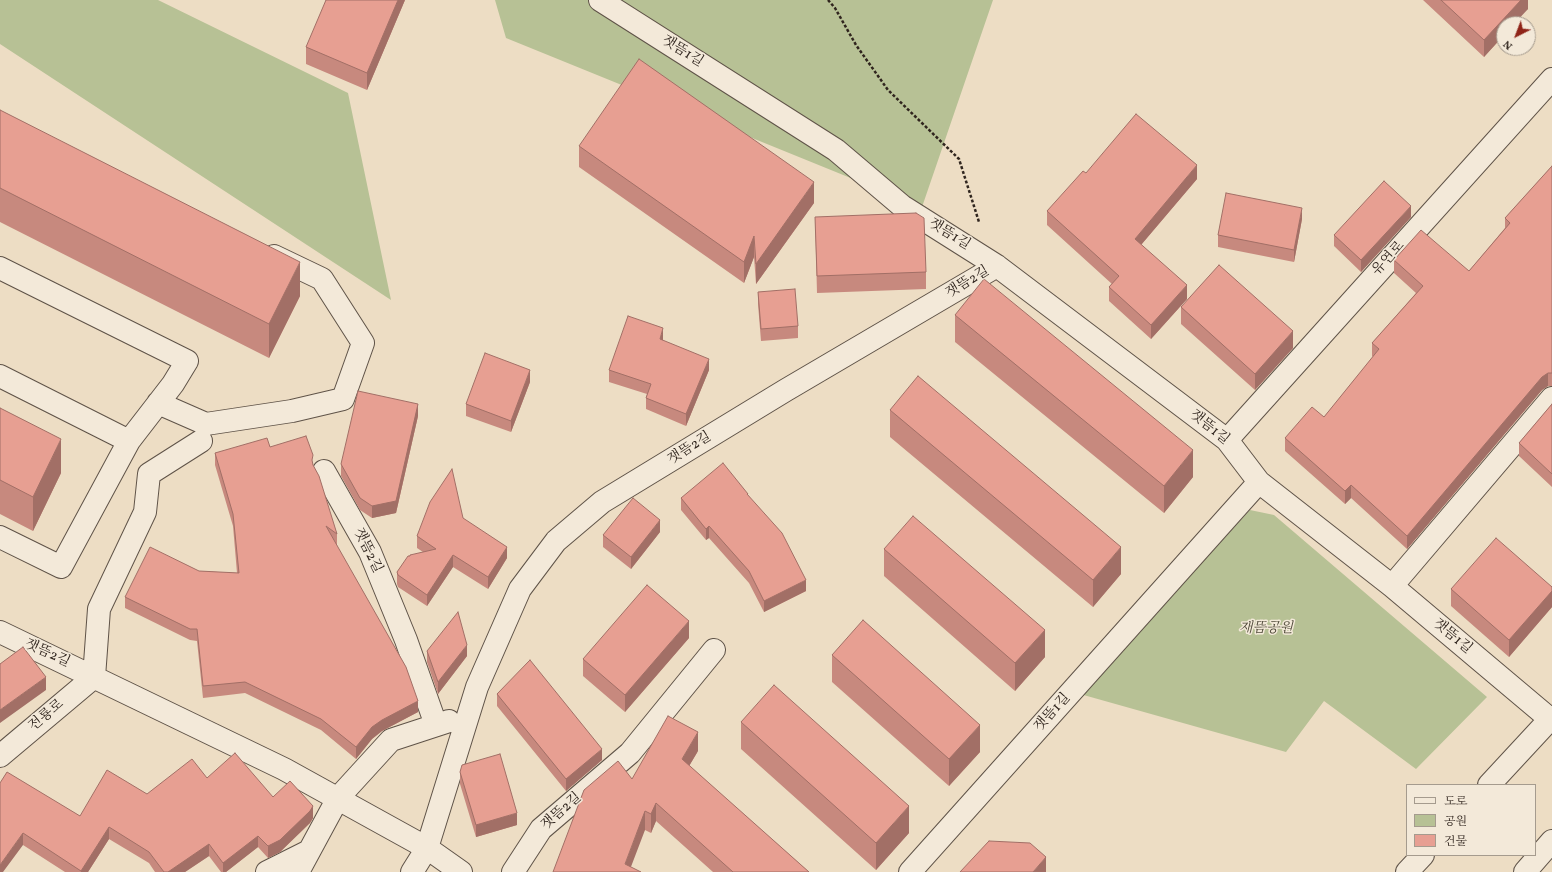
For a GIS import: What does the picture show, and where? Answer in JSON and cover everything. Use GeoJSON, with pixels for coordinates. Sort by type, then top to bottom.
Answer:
{"type":"FeatureCollection","features":[{"type":"Feature","properties":{"kind":"street","name":"잿뜸1길"},"geometry":{"type":"LineString","coordinates":[[600,0],[836,150],[902,206],[997,266],[1227,440],[1259,482],[1392,586],[1551,718]]}},
{"type":"Feature","properties":{"kind":"street","name":"유연로"},"geometry":{"type":"LineString","coordinates":[[1227,440],[1552,79]]}},
{"type":"Feature","properties":{"kind":"street"},"geometry":{"type":"LineString","coordinates":[[158,403],[206,424],[292,411],[343,400],[363,343],[322,279],[257,248]]}},
{"type":"Feature","properties":{"kind":"street","name":"잿뜸2길"},"geometry":{"type":"LineString","coordinates":[[412,872],[427,848],[477,687],[520,589],[556,541],[602,502],[786,390],[997,266]]}},
{"type":"Feature","properties":{"kind":"street"},"geometry":{"type":"LineString","coordinates":[[0,268],[187,361],[173,384],[129,441],[61,567],[0,537]]}},
{"type":"Feature","properties":{"kind":"street"},"geometry":{"type":"LineString","coordinates":[[0,376],[129,441]]}},
{"type":"Feature","properties":{"kind":"street"},"geometry":{"type":"LineString","coordinates":[[1392,586],[1552,398]]}},
{"type":"Feature","properties":{"kind":"street"},"geometry":{"type":"LineString","coordinates":[[94,677],[99,609],[145,512],[149,474],[201,441]]}},
{"type":"Feature","properties":{"kind":"street","name":"잿뜸2길"},"geometry":{"type":"LineString","coordinates":[[324,471],[370,552],[406,640],[436,725]]}},
{"type":"Feature","properties":{"kind":"street","name":"잿뜸1길"},"geometry":{"type":"LineString","coordinates":[[910,872],[1259,482]]}},
{"type":"Feature","properties":{"kind":"street","name":"잿뜸2길"},"geometry":{"type":"LineString","coordinates":[[0,632],[284,769],[427,848],[461,872]]}},
{"type":"Feature","properties":{"kind":"street","name":"잿뜸2길"},"geometry":{"type":"LineString","coordinates":[[513,872],[541,830],[630,753],[714,650]]}},
{"type":"Feature","properties":{"kind":"street","name":"전룡로"},"geometry":{"type":"LineString","coordinates":[[0,756],[94,677]]}},
{"type":"Feature","properties":{"kind":"street"},"geometry":{"type":"LineString","coordinates":[[298,872],[338,798],[391,740],[469,714]]}},
{"type":"Feature","properties":{"kind":"street"},"geometry":{"type":"LineString","coordinates":[[1489,784],[1551,718]]}},
{"type":"Feature","properties":{"kind":"street"},"geometry":{"type":"LineString","coordinates":[[1525,872],[1552,841]]}},
{"type":"Feature","properties":{"kind":"street"},"geometry":{"type":"LineString","coordinates":[[267,872],[309,851]]}},
{"type":"Feature","properties":{"kind":"street"},"geometry":{"type":"LineString","coordinates":[[1407,872],[1422,856]]}},
{"type":"Feature","properties":{"kind":"path"},"geometry":{"type":"LineString","coordinates":[[828,0],[856,45],[888,90],[959,159],[980,223]]}},
{"type":"Feature","properties":{"kind":"green space"},"geometry":{"type":"Polygon","coordinates":[[[0,0],[158,0],[348,93],[391,300],[0,44],[0,0]]]}},
{"type":"Feature","properties":{"kind":"green space"},"geometry":{"type":"Polygon","coordinates":[[[495,0],[993,0],[922,207],[506,38],[495,0]]]}},
{"type":"Feature","properties":{"kind":"green space","name":"재뜸공원"},"geometry":{"type":"Polygon","coordinates":[[[1250,510],[1274,515],[1487,697],[1416,769],[1324,701],[1286,752],[1080,694],[1250,510]]]}},
{"type":"Feature","properties":{"kind":"building"},"geometry":{"type":"Polygon","coordinates":[[[326,0],[398,0],[367,73],[306,47],[326,0]]]}},
{"type":"Feature","properties":{"kind":"building"},"geometry":{"type":"Polygon","coordinates":[[[1441,0],[1521,0],[1506,16],[1496,16],[1496,27],[1484,40],[1441,0]]]}},
{"type":"Feature","properties":{"kind":"building"},"geometry":{"type":"Polygon","coordinates":[[[639,59],[814,182],[756,264],[754,236],[744,262],[579,146],[639,59]]]}},
{"type":"Feature","properties":{"kind":"building"},"geometry":{"type":"Polygon","coordinates":[[[0,110],[300,262],[269,324],[0,188],[0,110]]]}},
{"type":"Feature","properties":{"kind":"building"},"geometry":{"type":"Polygon","coordinates":[[[1136,114],[1197,165],[1135,239],[1187,285],[1151,325],[1109,287],[1119,276],[1047,211],[1083,171],[1086,173],[1136,114]]]}},
{"type":"Feature","properties":{"kind":"building"},"geometry":{"type":"Polygon","coordinates":[[[1552,166],[1552,373],[1548,373],[1542,377],[1407,536],[1351,485],[1345,491],[1285,438],[1312,407],[1324,417],[1379,349],[1372,343],[1423,286],[1394,260],[1421,230],[1469,271],[1510,223],[1505,218],[1552,166]]]}},
{"type":"Feature","properties":{"kind":"building"},"geometry":{"type":"Polygon","coordinates":[[[1384,181],[1411,206],[1361,260],[1334,235],[1384,181]]]}},
{"type":"Feature","properties":{"kind":"building"},"geometry":{"type":"Polygon","coordinates":[[[1226,193],[1302,208],[1294,250],[1218,235],[1226,193]]]}},
{"type":"Feature","properties":{"kind":"building"},"geometry":{"type":"Polygon","coordinates":[[[916,213],[924,218],[926,272],[817,276],[815,217],[916,213]]]}},
{"type":"Feature","properties":{"kind":"building"},"geometry":{"type":"Polygon","coordinates":[[[1219,265],[1293,331],[1255,374],[1181,307],[1219,265]]]}},
{"type":"Feature","properties":{"kind":"building"},"geometry":{"type":"Polygon","coordinates":[[[984,279],[1193,450],[1164,486],[955,315],[984,279]]]}},
{"type":"Feature","properties":{"kind":"building"},"geometry":{"type":"Polygon","coordinates":[[[795,289],[798,326],[761,329],[758,292],[795,289]]]}},
{"type":"Feature","properties":{"kind":"building"},"geometry":{"type":"Polygon","coordinates":[[[628,316],[663,328],[660,339],[709,359],[686,414],[646,398],[651,384],[609,370],[628,316]]]}},
{"type":"Feature","properties":{"kind":"building"},"geometry":{"type":"Polygon","coordinates":[[[485,353],[530,370],[511,421],[466,404],[485,353]]]}},
{"type":"Feature","properties":{"kind":"building"},"geometry":{"type":"Polygon","coordinates":[[[918,376],[1121,547],[1093,580],[890,410],[918,376]]]}},
{"type":"Feature","properties":{"kind":"building"},"geometry":{"type":"Polygon","coordinates":[[[358,391],[418,404],[396,501],[372,506],[360,498],[341,464],[358,391]]]}},
{"type":"Feature","properties":{"kind":"building"},"geometry":{"type":"Polygon","coordinates":[[[1552,404],[1552,474],[1519,443],[1552,404]]]}},
{"type":"Feature","properties":{"kind":"building"},"geometry":{"type":"Polygon","coordinates":[[[0,408],[61,439],[33,497],[0,480],[0,408]]]}},
{"type":"Feature","properties":{"kind":"building"},"geometry":{"type":"Polygon","coordinates":[[[306,436],[313,455],[313,465],[319,476],[337,534],[326,526],[406,667],[418,701],[372,727],[356,747],[321,719],[245,682],[203,686],[197,629],[190,629],[125,597],[150,547],[199,571],[239,573],[233,514],[215,453],[267,438],[270,447],[306,436]]]}},
{"type":"Feature","properties":{"kind":"building"},"geometry":{"type":"Polygon","coordinates":[[[723,463],[747,494],[782,533],[806,580],[764,601],[749,571],[709,526],[706,529],[681,498],[723,463]]]}},
{"type":"Feature","properties":{"kind":"building"},"geometry":{"type":"Polygon","coordinates":[[[452,469],[463,518],[507,547],[488,577],[453,555],[427,595],[398,575],[397,572],[408,556],[436,549],[417,536],[430,502],[452,469]]]}},
{"type":"Feature","properties":{"kind":"building"},"geometry":{"type":"Polygon","coordinates":[[[633,498],[660,520],[631,557],[603,535],[633,498]]]}},
{"type":"Feature","properties":{"kind":"building"},"geometry":{"type":"Polygon","coordinates":[[[913,516],[1045,630],[1015,663],[884,549],[913,516]]]}},
{"type":"Feature","properties":{"kind":"building"},"geometry":{"type":"Polygon","coordinates":[[[1496,538],[1552,587],[1552,591],[1509,640],[1451,589],[1496,538]]]}},
{"type":"Feature","properties":{"kind":"building"},"geometry":{"type":"Polygon","coordinates":[[[647,585],[689,621],[625,695],[583,659],[647,585]]]}},
{"type":"Feature","properties":{"kind":"building"},"geometry":{"type":"Polygon","coordinates":[[[458,612],[467,645],[438,682],[427,651],[458,612]]]}},
{"type":"Feature","properties":{"kind":"building"},"geometry":{"type":"Polygon","coordinates":[[[863,620],[980,725],[949,759],[832,655],[863,620]]]}},
{"type":"Feature","properties":{"kind":"building"},"geometry":{"type":"Polygon","coordinates":[[[23,647],[46,677],[0,710],[0,664],[23,647]]]}},
{"type":"Feature","properties":{"kind":"building"},"geometry":{"type":"Polygon","coordinates":[[[530,660],[602,749],[566,779],[497,694],[530,660]]]}},
{"type":"Feature","properties":{"kind":"building"},"geometry":{"type":"Polygon","coordinates":[[[774,685],[909,806],[876,843],[741,722],[774,685]]]}},
{"type":"Feature","properties":{"kind":"building"},"geometry":{"type":"Polygon","coordinates":[[[668,716],[698,732],[682,759],[809,872],[733,872],[656,803],[651,814],[645,811],[625,864],[641,872],[553,872],[584,790],[618,761],[632,779],[668,716]]]}},
{"type":"Feature","properties":{"kind":"building"},"geometry":{"type":"Polygon","coordinates":[[[235,753],[273,797],[290,781],[313,806],[310,811],[280,840],[268,846],[258,836],[223,863],[209,844],[168,872],[164,872],[149,852],[109,827],[81,871],[23,833],[0,865],[0,783],[7,772],[80,816],[107,770],[147,794],[192,759],[207,778],[235,753]]]}},
{"type":"Feature","properties":{"kind":"building"},"geometry":{"type":"Polygon","coordinates":[[[500,754],[517,813],[476,825],[460,772],[462,765],[500,754]]]}},
{"type":"Feature","properties":{"kind":"building"},"geometry":{"type":"Polygon","coordinates":[[[989,841],[1030,843],[1046,857],[1033,872],[960,872],[989,841]]]}}]}
